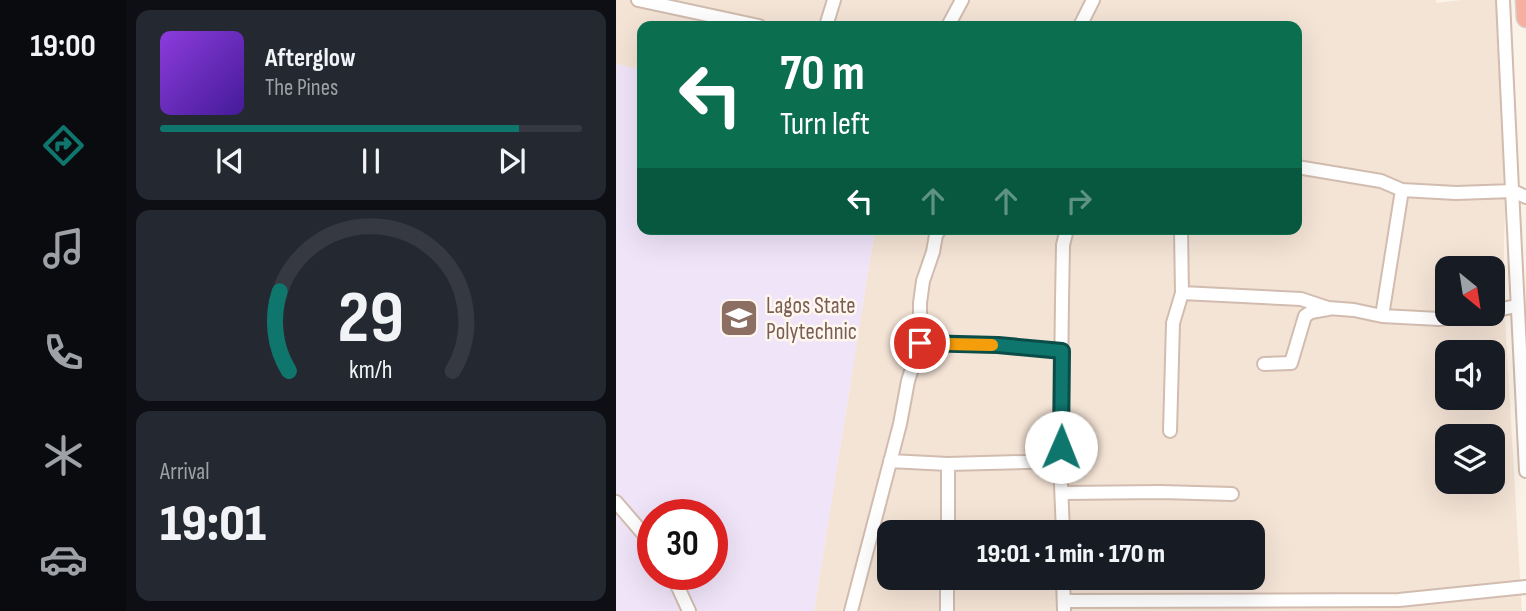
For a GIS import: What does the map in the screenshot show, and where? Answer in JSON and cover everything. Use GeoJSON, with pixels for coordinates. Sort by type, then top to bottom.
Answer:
{"type":"FeatureCollection","features":[{"type":"Feature","properties":{"kind":"highway"},"geometry":{"type":"LineString","coordinates":[[1525,0],[1526,18]]}},
{"type":"Feature","properties":{"kind":"street"},"geometry":{"type":"LineString","coordinates":[[638,0],[736,21]]}},
{"type":"Feature","properties":{"kind":"street"},"geometry":{"type":"LineString","coordinates":[[828,21],[834,0]]}},
{"type":"Feature","properties":{"kind":"street"},"geometry":{"type":"LineString","coordinates":[[951,21],[962,0]]}},
{"type":"Feature","properties":{"kind":"street"},"geometry":{"type":"LineString","coordinates":[[1082,21],[1093,0]]}},
{"type":"Feature","properties":{"kind":"street"},"geometry":{"type":"LineString","coordinates":[[1503,0],[1526,471]]}},
{"type":"Feature","properties":{"kind":"street"},"geometry":{"type":"LineString","coordinates":[[1302,168],[1381,181],[1402,190],[1456,193],[1513,191],[1526,197]]}},
{"type":"Feature","properties":{"kind":"street"},"geometry":{"type":"LineString","coordinates":[[1382,316],[1402,190]]}},
{"type":"Feature","properties":{"kind":"street"},"geometry":{"type":"LineString","coordinates":[[851,611],[901,424],[908,380],[920,343],[923,281],[936,235]]}},
{"type":"Feature","properties":{"kind":"street"},"geometry":{"type":"LineString","coordinates":[[1063,520],[1060,461],[1063,245],[1066,235]]}},
{"type":"Feature","properties":{"kind":"street"},"geometry":{"type":"LineString","coordinates":[[1170,431],[1173,323],[1182,293],[1181,235]]}},
{"type":"Feature","properties":{"kind":"street"},"geometry":{"type":"LineString","coordinates":[[1182,293],[1301,299],[1328,309]]}},
{"type":"Feature","properties":{"kind":"street"},"geometry":{"type":"LineString","coordinates":[[1505,308],[1516,306]]}},
{"type":"Feature","properties":{"kind":"street"},"geometry":{"type":"LineString","coordinates":[[1264,364],[1291,363],[1305,316],[1311,312],[1328,309],[1354,310],[1382,316],[1435,319]]}},
{"type":"Feature","properties":{"kind":"street"},"geometry":{"type":"LineString","coordinates":[[920,343],[998,345],[1062,351]]}},
{"type":"Feature","properties":{"kind":"street"},"geometry":{"type":"LineString","coordinates":[[890,461],[948,464],[1060,461]]}},
{"type":"Feature","properties":{"kind":"street"},"geometry":{"type":"LineString","coordinates":[[948,464],[948,520]]}},
{"type":"Feature","properties":{"kind":"street"},"geometry":{"type":"LineString","coordinates":[[1062,494],[1233,494]]}},
{"type":"Feature","properties":{"kind":"street"},"geometry":{"type":"LineString","coordinates":[[616,502],[637,526]]}},
{"type":"Feature","properties":{"kind":"street"},"geometry":{"type":"LineString","coordinates":[[1064,606],[1205,605],[1259,599],[1313,606],[1526,587]]}},
{"type":"Feature","properties":{"kind":"street"},"geometry":{"type":"LineString","coordinates":[[679,590],[689,611]]}},
{"type":"Feature","properties":{"kind":"street"},"geometry":{"type":"LineString","coordinates":[[947,590],[947,611]]}},
{"type":"Feature","properties":{"kind":"shaded area"},"geometry":{"type":"Polygon","coordinates":[[[616,0],[1436,0],[1436,3],[1504,0],[1507,141],[1504,256],[1435,256],[1435,326],[1505,326],[1505,318],[1522,611],[814,611],[874,235],[1302,235],[1302,21],[637,21],[637,69],[616,64],[616,0]]]}},
{"type":"Feature","properties":{"kind":"shaded area","name":"Lagos State Polytechnic"},"geometry":{"type":"Polygon","coordinates":[[[616,64],[637,69],[637,235],[874,235],[814,611],[616,611],[616,64]]]}},
{"type":"Feature","properties":{"kind":"slow traffic"},"geometry":{"type":"LineString","coordinates":[[945,344],[992,345]]}},
{"type":"Feature","properties":{"kind":"place","name":"Lagos State Polytechnic"},"geometry":{"type":"Point","coordinates":[739,318]}},
{"type":"Feature","properties":{"kind":"route"},"geometry":{"type":"LineString","coordinates":[[920,343],[998,345],[1062,351],[1061,447]]}}]}
